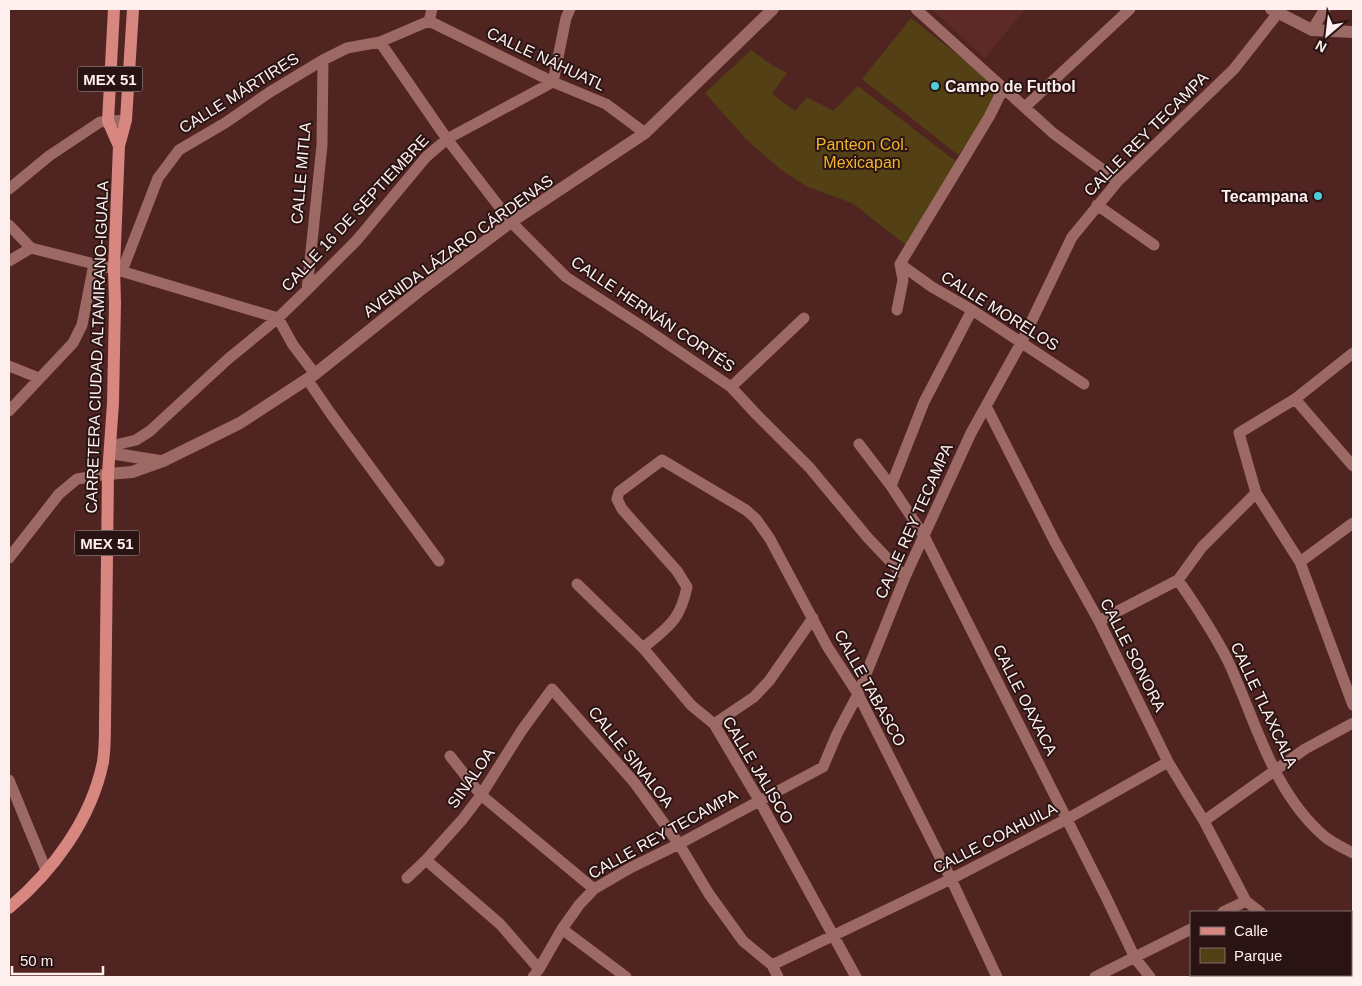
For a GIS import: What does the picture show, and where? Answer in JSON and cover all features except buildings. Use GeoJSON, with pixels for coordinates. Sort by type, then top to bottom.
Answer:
{"type":"FeatureCollection","features":[{"type":"Feature","properties":{"kind":"main road","name":"CARRETERA CIUDAD ALTAMIRANO-IGUALA"},"geometry":{"type":"LineString","coordinates":[[114,9],[108,121],[119,146]]}},
{"type":"Feature","properties":{"kind":"main road","name":"CARRETERA CIUDAD ALTAMIRANO-IGUALA"},"geometry":{"type":"LineString","coordinates":[[9,908],[24,896],[72,839],[92,796],[103,761],[108,474],[118,270],[119,146],[126,120],[133,9]]}},
{"type":"Feature","properties":{"kind":"main road","name":"AVENIDA LÁZARO CÁRDENAS"},"geometry":{"type":"LineString","coordinates":[[108,474],[132,472],[163,461],[240,423],[311,377],[419,291],[511,222],[645,133],[773,9]]}},
{"type":"Feature","properties":{"kind":"main road"},"geometry":{"type":"LineString","coordinates":[[1275,11],[1312,30],[1353,32]]}},
{"type":"Feature","properties":{"kind":"main road"},"geometry":{"type":"LineString","coordinates":[[110,449],[163,461]]}},
{"type":"Feature","properties":{"kind":"street"},"geometry":{"type":"LineString","coordinates":[[429,21],[432,9]]}},
{"type":"Feature","properties":{"kind":"street"},"geometry":{"type":"LineString","coordinates":[[553,82],[566,18],[570,9]]}},
{"type":"Feature","properties":{"kind":"street"},"geometry":{"type":"LineString","coordinates":[[916,9],[1053,133],[1118,181]]}},
{"type":"Feature","properties":{"kind":"street"},"geometry":{"type":"LineString","coordinates":[[1025,108],[1130,9]]}},
{"type":"Feature","properties":{"kind":"street"},"geometry":{"type":"LineString","coordinates":[[1312,30],[1325,9]]}},
{"type":"Feature","properties":{"kind":"street","name":"CALLE REY TECAMPA"},"geometry":{"type":"LineString","coordinates":[[536,973],[562,929],[579,905],[594,889],[630,868],[823,767],[837,734],[858,694],[905,577],[970,433],[1021,342],[1072,237],[1118,181],[1234,69],[1275,11]]}},
{"type":"Feature","properties":{"kind":"street","name":"CALLE MÁRTIRES"},"geometry":{"type":"LineString","coordinates":[[118,270],[158,178],[179,150],[323,60],[347,48],[380,42],[429,21]]}},
{"type":"Feature","properties":{"kind":"street","name":"CALLE NÁHUATL"},"geometry":{"type":"LineString","coordinates":[[429,21],[553,82],[606,104],[645,133]]}},
{"type":"Feature","properties":{"kind":"street","name":"CALLE HERNÁN CORTÉS"},"geometry":{"type":"LineString","coordinates":[[380,42],[447,139],[511,222],[566,277],[732,387],[809,467],[868,538],[905,577]]}},
{"type":"Feature","properties":{"kind":"street","name":"CALLE MITLA"},"geometry":{"type":"LineString","coordinates":[[307,290],[322,144],[323,60]]}},
{"type":"Feature","properties":{"kind":"street","name":"CALLE 16 DE SEPTIEMBRE"},"geometry":{"type":"LineString","coordinates":[[110,449],[136,440],[150,431],[228,359],[278,318],[356,240],[426,157],[447,139],[553,82]]}},
{"type":"Feature","properties":{"kind":"street"},"geometry":{"type":"LineString","coordinates":[[897,310],[902,280],[900,264],[989,116],[1003,89]]}},
{"type":"Feature","properties":{"kind":"street"},"geometry":{"type":"LineString","coordinates":[[9,189],[48,156],[100,122],[126,120]]}},
{"type":"Feature","properties":{"kind":"street"},"geometry":{"type":"LineString","coordinates":[[1097,205],[1154,245]]}},
{"type":"Feature","properties":{"kind":"street"},"geometry":{"type":"LineString","coordinates":[[9,225],[32,248],[118,270],[278,318],[331,414],[439,560]]}},
{"type":"Feature","properties":{"kind":"street"},"geometry":{"type":"LineString","coordinates":[[9,261],[32,248]]}},
{"type":"Feature","properties":{"kind":"street"},"geometry":{"type":"LineString","coordinates":[[9,410],[73,343],[79,334],[94,264]]}},
{"type":"Feature","properties":{"kind":"street","name":"CALLE MORELOS"},"geometry":{"type":"LineString","coordinates":[[900,264],[932,287],[972,310],[1084,384]]}},
{"type":"Feature","properties":{"kind":"street"},"geometry":{"type":"LineString","coordinates":[[891,486],[924,402],[972,310]]}},
{"type":"Feature","properties":{"kind":"street"},"geometry":{"type":"LineString","coordinates":[[732,387],[804,318]]}},
{"type":"Feature","properties":{"kind":"street"},"geometry":{"type":"LineString","coordinates":[[1353,353],[1295,399],[1239,433],[1256,493],[1300,562],[1353,704]]}},
{"type":"Feature","properties":{"kind":"street"},"geometry":{"type":"LineString","coordinates":[[9,366],[39,378]]}},
{"type":"Feature","properties":{"kind":"street"},"geometry":{"type":"LineString","coordinates":[[1295,399],[1353,466]]}},
{"type":"Feature","properties":{"kind":"street","name":"CALLE SONORA"},"geometry":{"type":"LineString","coordinates":[[986,406],[1055,542],[1098,620],[1168,762],[1204,821],[1246,901],[1259,911]]}},
{"type":"Feature","properties":{"kind":"street","name":"CALLE OAXACA"},"geometry":{"type":"LineString","coordinates":[[858,444],[891,486],[924,536],[1067,819],[1134,958],[1150,977]]}},
{"type":"Feature","properties":{"kind":"street","name":"CALLE TABASCO"},"geometry":{"type":"LineString","coordinates":[[643,648],[671,624],[683,606],[688,587],[677,570],[622,509],[618,499],[619,492],[662,460],[746,510],[756,519],[770,540],[827,646],[858,694],[951,879],[997,977]]}},
{"type":"Feature","properties":{"kind":"street"},"geometry":{"type":"LineString","coordinates":[[9,558],[58,494],[77,479],[108,474]]}},
{"type":"Feature","properties":{"kind":"street"},"geometry":{"type":"LineString","coordinates":[[1098,620],[1178,580],[1202,547],[1256,493]]}},
{"type":"Feature","properties":{"kind":"street"},"geometry":{"type":"LineString","coordinates":[[1300,562],[1353,523]]}},
{"type":"Feature","properties":{"kind":"street","name":"CALLE TLAXCALA"},"geometry":{"type":"LineString","coordinates":[[1178,580],[1204,618],[1228,661],[1274,770],[1306,819],[1326,838],[1353,853]]}},
{"type":"Feature","properties":{"kind":"street","name":"CALLE JALISCO"},"geometry":{"type":"LineString","coordinates":[[577,584],[643,648],[690,705],[714,724],[759,800],[856,977]]}},
{"type":"Feature","properties":{"kind":"street"},"geometry":{"type":"LineString","coordinates":[[714,724],[754,697],[782,665],[813,618]]}},
{"type":"Feature","properties":{"kind":"street","name":"SINALOA"},"geometry":{"type":"LineString","coordinates":[[407,878],[462,820],[481,795],[522,730],[552,689]]}},
{"type":"Feature","properties":{"kind":"street","name":"CALLE SINALOA"},"geometry":{"type":"LineString","coordinates":[[552,689],[634,782],[679,844],[709,894],[743,940],[772,965]]}},
{"type":"Feature","properties":{"kind":"street"},"geometry":{"type":"LineString","coordinates":[[1204,821],[1305,748],[1353,723]]}},
{"type":"Feature","properties":{"kind":"street"},"geometry":{"type":"LineString","coordinates":[[450,756],[481,795],[594,889]]}},
{"type":"Feature","properties":{"kind":"street","name":"CALLE COAHUILA"},"geometry":{"type":"LineString","coordinates":[[834,935],[951,879],[1067,819],[1168,762]]}},
{"type":"Feature","properties":{"kind":"street"},"geometry":{"type":"LineString","coordinates":[[9,780],[46,870]]}},
{"type":"Feature","properties":{"kind":"street"},"geometry":{"type":"LineString","coordinates":[[426,860],[500,924],[536,973]]}},
{"type":"Feature","properties":{"kind":"street"},"geometry":{"type":"LineString","coordinates":[[1225,911],[1246,901]]}},
{"type":"Feature","properties":{"kind":"street"},"geometry":{"type":"LineString","coordinates":[[562,929],[626,977]]}},
{"type":"Feature","properties":{"kind":"street"},"geometry":{"type":"LineString","coordinates":[[1095,977],[1190,930]]}},
{"type":"Feature","properties":{"kind":"street"},"geometry":{"type":"LineString","coordinates":[[778,977],[772,965],[834,935]]}},
{"type":"Feature","properties":{"kind":"shaded area"},"geometry":{"type":"Polygon","coordinates":[[[931,9],[1025,9],[985,58],[931,9]]]}},
{"type":"Feature","properties":{"kind":"green space","name":"Campo de Futbol"},"geometry":{"type":"Polygon","coordinates":[[[911,18],[1007,94],[958,155],[862,79],[911,18]]]}},
{"type":"Feature","properties":{"kind":"green space","name":"Panteon Col. Mexicapan"},"geometry":{"type":"Polygon","coordinates":[[[751,50],[787,73],[772,94],[795,111],[807,97],[833,111],[858,86],[958,163],[906,245],[852,203],[808,187],[781,170],[745,138],[705,93],[751,50]]]}},
{"type":"Feature","properties":{"kind":"place","name":"Campo de Futbol"},"geometry":{"type":"Point","coordinates":[935,86]}},
{"type":"Feature","properties":{"kind":"place","name":"Tecampana"},"geometry":{"type":"Point","coordinates":[1318,196]}}]}
